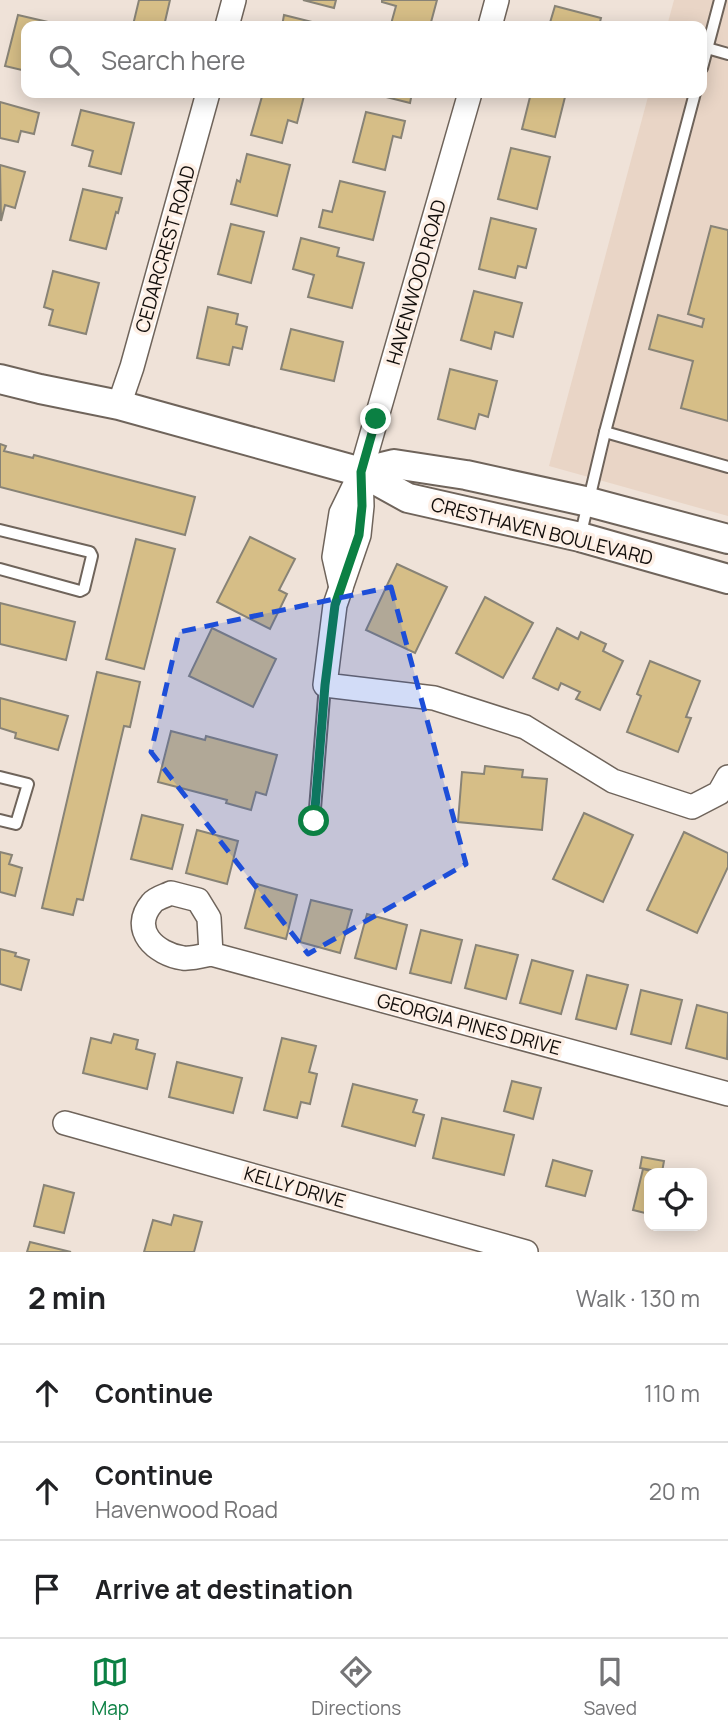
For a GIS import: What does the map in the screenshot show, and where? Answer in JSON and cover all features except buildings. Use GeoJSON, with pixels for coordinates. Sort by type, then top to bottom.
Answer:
{"type":"FeatureCollection","features":[{"type":"Feature","properties":{"kind":"street"},"geometry":{"type":"LineString","coordinates":[[228,21],[234,0]]}},
{"type":"Feature","properties":{"kind":"street"},"geometry":{"type":"LineString","coordinates":[[491,21],[497,0]]}},
{"type":"Feature","properties":{"kind":"street","name":"CEDARCREST ROAD"},"geometry":{"type":"LineString","coordinates":[[119,405],[207,98]]}},
{"type":"Feature","properties":{"kind":"street","name":"HAVENWOOD ROAD"},"geometry":{"type":"LineString","coordinates":[[325,685],[335,605],[341,588],[334,556],[341,513],[361,472],[469,98]]}},
{"type":"Feature","properties":{"kind":"street","name":"CRESTHAVEN BOULEVARD"},"geometry":{"type":"LineString","coordinates":[[0,379],[119,405],[361,472],[408,498],[580,537],[728,579]]}},
{"type":"Feature","properties":{"kind":"street","name":"CRESTHAVEN BOULEVARD"},"geometry":{"type":"LineString","coordinates":[[361,472],[394,464],[466,475],[589,502],[728,539]]}},
{"type":"Feature","properties":{"kind":"street"},"geometry":{"type":"LineString","coordinates":[[325,685],[435,698],[526,726],[613,781],[692,807],[719,793],[728,777]]}},
{"type":"Feature","properties":{"kind":"street","name":"GEORGIA PINES DRIVE"},"geometry":{"type":"LineString","coordinates":[[211,954],[728,1094]]}},
{"type":"Feature","properties":{"kind":"street","name":"KELLY DRIVE"},"geometry":{"type":"LineString","coordinates":[[65,1123],[526,1252]]}},
{"type":"Feature","properties":{"kind":"lane"},"geometry":{"type":"LineString","coordinates":[[720,0],[707,48],[728,54]]}},
{"type":"Feature","properties":{"kind":"lane"},"geometry":{"type":"LineString","coordinates":[[580,537],[605,432],[694,98]]}},
{"type":"Feature","properties":{"kind":"lane"},"geometry":{"type":"LineString","coordinates":[[605,432],[728,467]]}},
{"type":"Feature","properties":{"kind":"lane"},"geometry":{"type":"LineString","coordinates":[[0,530],[90,552],[92,556],[84,589],[80,591],[0,569]]}},
{"type":"Feature","properties":{"kind":"lane"},"geometry":{"type":"LineString","coordinates":[[314,821],[325,685]]}},
{"type":"Feature","properties":{"kind":"lane"},"geometry":{"type":"LineString","coordinates":[[0,777],[28,784],[16,824],[0,820]]}},
{"type":"Feature","properties":{"kind":"highlighted area"},"geometry":{"type":"Polygon","coordinates":[[[391,587],[466,864],[308,954],[151,752],[179,632],[391,587]]]}},
{"type":"Feature","properties":{"kind":"shaded area"},"geometry":{"type":"Polygon","coordinates":[[[674,0],[728,0],[728,516],[549,466],[648,98],[707,98],[707,21],[668,21],[674,0]]]}},
{"type":"Feature","properties":{"kind":"route"},"geometry":{"type":"LineString","coordinates":[[314,821],[325,685],[335,605],[359,535],[361,472],[376,419]]}}]}
